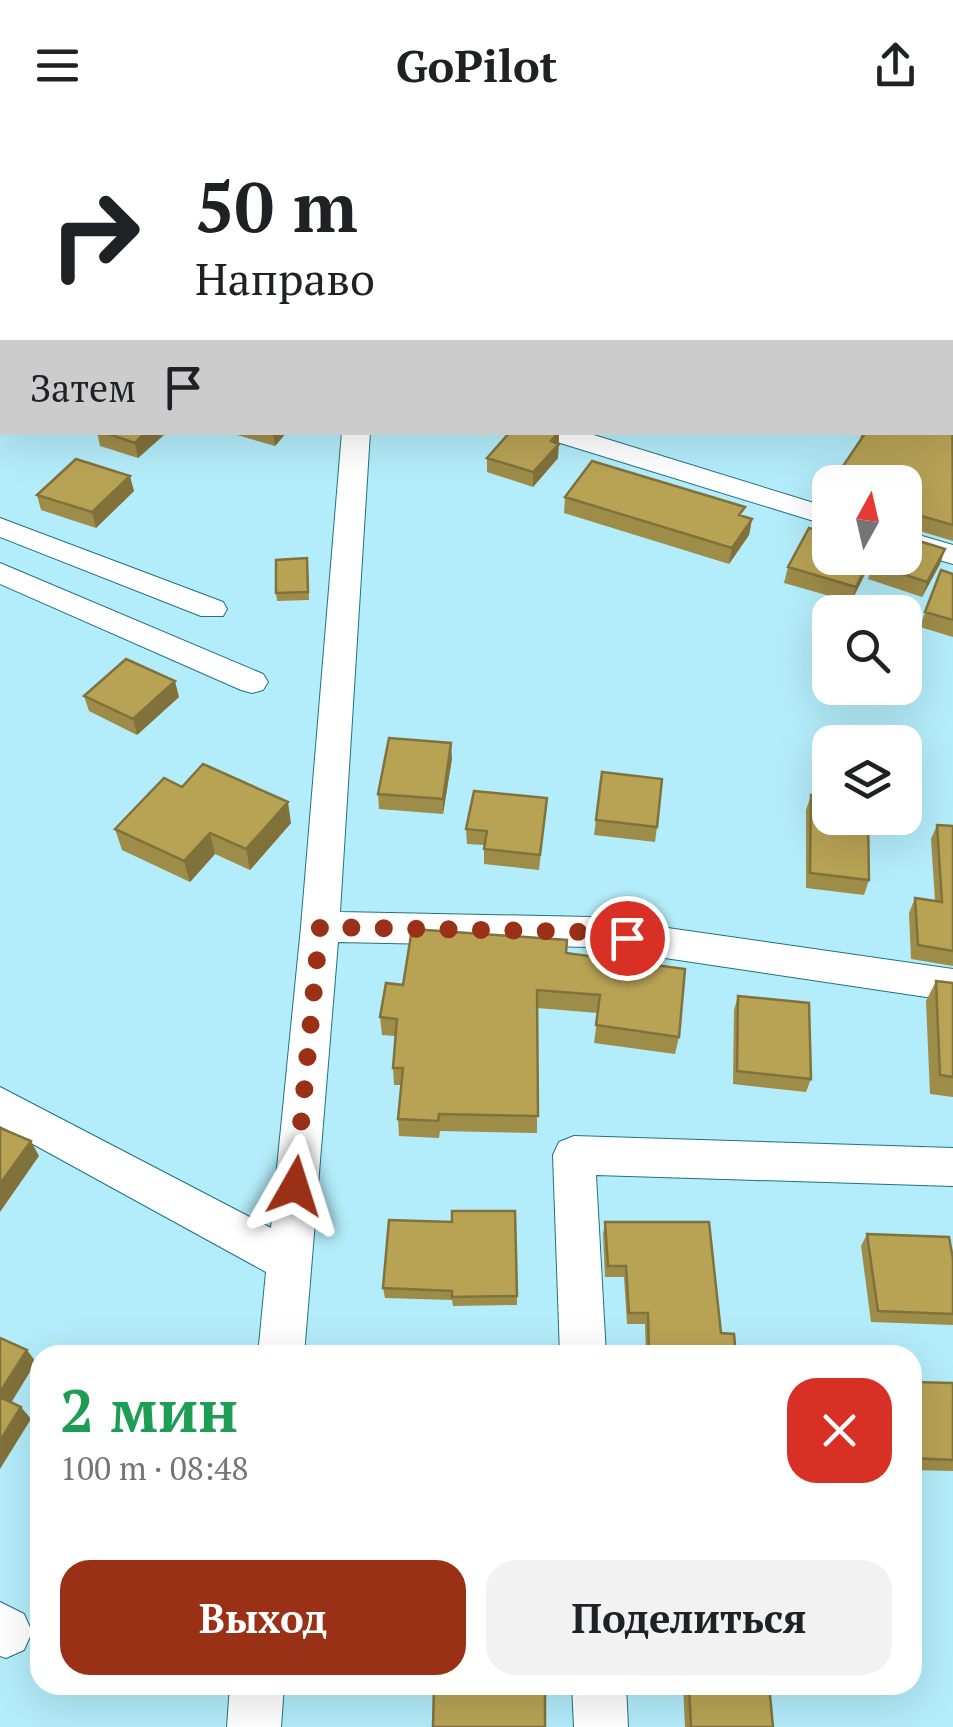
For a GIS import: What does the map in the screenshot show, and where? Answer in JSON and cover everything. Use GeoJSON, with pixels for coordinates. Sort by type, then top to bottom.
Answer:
{"type":"FeatureCollection","features":[{"type":"Feature","properties":{"kind":"street"},"geometry":{"type":"LineString","coordinates":[[282,1345],[320,927],[356,435]]}},
{"type":"Feature","properties":{"kind":"street"},"geometry":{"type":"LineString","coordinates":[[564,435],[812,511]]}},
{"type":"Feature","properties":{"kind":"street"},"geometry":{"type":"LineString","coordinates":[[0,527],[212,610]]}},
{"type":"Feature","properties":{"kind":"street"},"geometry":{"type":"LineString","coordinates":[[922,545],[953,555]]}},
{"type":"Feature","properties":{"kind":"street"},"geometry":{"type":"LineString","coordinates":[[0,573],[252,682]]}},
{"type":"Feature","properties":{"kind":"street"},"geometry":{"type":"LineString","coordinates":[[320,927],[591,932],[953,986]]}},
{"type":"Feature","properties":{"kind":"street"},"geometry":{"type":"LineString","coordinates":[[0,1106],[288,1260]]}},
{"type":"Feature","properties":{"kind":"street"},"geometry":{"type":"LineString","coordinates":[[584,1345],[574,1155],[953,1168]]}},
{"type":"Feature","properties":{"kind":"street"},"geometry":{"type":"LineString","coordinates":[[254,1727],[256,1695]]}},
{"type":"Feature","properties":{"kind":"street"},"geometry":{"type":"LineString","coordinates":[[599,1695],[601,1727]]}},
{"type":"Feature","properties":{"kind":"building"},"geometry":{"type":"Polygon","coordinates":[[[112,435],[143,435],[135,443],[112,435]]]}},
{"type":"Feature","properties":{"kind":"building"},"geometry":{"type":"Polygon","coordinates":[[[507,435],[556,435],[551,441],[559,444],[533,472],[487,458],[507,435]]]}},
{"type":"Feature","properties":{"kind":"building"},"geometry":{"type":"Polygon","coordinates":[[[864,435],[952,435],[953,525],[922,516],[922,465],[844,465],[864,435]]]}},
{"type":"Feature","properties":{"kind":"building"},"geometry":{"type":"Polygon","coordinates":[[[76,459],[130,476],[92,512],[37,495],[76,459]]]}},
{"type":"Feature","properties":{"kind":"building"},"geometry":{"type":"Polygon","coordinates":[[[592,461],[745,507],[739,515],[752,519],[732,548],[565,497],[592,461]]]}},
{"type":"Feature","properties":{"kind":"building"},"geometry":{"type":"Polygon","coordinates":[[[809,528],[812,529],[812,574],[788,567],[809,528]]]}},
{"type":"Feature","properties":{"kind":"building"},"geometry":{"type":"Polygon","coordinates":[[[922,542],[945,549],[927,582],[906,575],[922,575],[922,542]]]}},
{"type":"Feature","properties":{"kind":"building"},"geometry":{"type":"Polygon","coordinates":[[[307,558],[308,592],[276,593],[276,560],[307,558]]]}},
{"type":"Feature","properties":{"kind":"building"},"geometry":{"type":"Polygon","coordinates":[[[941,570],[953,574],[953,620],[925,612],[941,570]]]}},
{"type":"Feature","properties":{"kind":"building"},"geometry":{"type":"Polygon","coordinates":[[[815,575],[862,575],[856,587],[815,575]]]}},
{"type":"Feature","properties":{"kind":"building"},"geometry":{"type":"Polygon","coordinates":[[[126,659],[175,681],[133,719],[84,696],[126,659]]]}},
{"type":"Feature","properties":{"kind":"building"},"geometry":{"type":"Polygon","coordinates":[[[389,738],[451,743],[443,799],[378,794],[389,738]]]}},
{"type":"Feature","properties":{"kind":"building"},"geometry":{"type":"Polygon","coordinates":[[[203,764],[288,802],[246,849],[210,833],[184,861],[115,829],[164,778],[182,787],[203,764]]]}},
{"type":"Feature","properties":{"kind":"building"},"geometry":{"type":"Polygon","coordinates":[[[602,772],[662,779],[657,827],[596,820],[602,772]]]}},
{"type":"Feature","properties":{"kind":"building"},"geometry":{"type":"Polygon","coordinates":[[[474,791],[547,798],[540,855],[484,849],[487,831],[466,829],[474,791]]]}},
{"type":"Feature","properties":{"kind":"building"},"geometry":{"type":"Polygon","coordinates":[[[811,795],[812,835],[868,835],[869,880],[810,873],[811,795]]]}},
{"type":"Feature","properties":{"kind":"building"},"geometry":{"type":"Polygon","coordinates":[[[937,825],[953,826],[953,951],[918,945],[915,898],[942,902],[937,825]]]}},
{"type":"Feature","properties":{"kind":"building"},"geometry":{"type":"Polygon","coordinates":[[[412,929],[567,940],[566,953],[685,969],[679,1037],[596,1025],[600,995],[537,990],[538,1116],[439,1114],[438,1121],[398,1119],[403,1068],[393,1068],[397,1019],[380,1017],[386,983],[403,985],[412,929]]]}},
{"type":"Feature","properties":{"kind":"building"},"geometry":{"type":"Polygon","coordinates":[[[936,981],[953,983],[953,1077],[940,1075],[936,981]]]}},
{"type":"Feature","properties":{"kind":"building"},"geometry":{"type":"Polygon","coordinates":[[[738,996],[809,1003],[811,1079],[737,1071],[738,996]]]}},
{"type":"Feature","properties":{"kind":"building"},"geometry":{"type":"Polygon","coordinates":[[[0,1128],[31,1141],[0,1184],[0,1128]]]}},
{"type":"Feature","properties":{"kind":"building"},"geometry":{"type":"Polygon","coordinates":[[[452,1211],[515,1211],[517,1296],[452,1297],[452,1291],[383,1288],[389,1220],[452,1222],[452,1211]]]}},
{"type":"Feature","properties":{"kind":"building"},"geometry":{"type":"Polygon","coordinates":[[[605,1222],[709,1222],[721,1333],[734,1334],[735,1345],[649,1345],[648,1313],[629,1313],[626,1266],[608,1266],[605,1222]]]}},
{"type":"Feature","properties":{"kind":"building"},"geometry":{"type":"Polygon","coordinates":[[[867,1234],[949,1237],[953,1314],[878,1311],[867,1234]]]}},
{"type":"Feature","properties":{"kind":"building"},"geometry":{"type":"Polygon","coordinates":[[[0,1338],[27,1350],[0,1392],[0,1338]]]}},
{"type":"Feature","properties":{"kind":"building"},"geometry":{"type":"Polygon","coordinates":[[[922,1382],[953,1383],[953,1460],[922,1458],[922,1382]]]}},
{"type":"Feature","properties":{"kind":"building"},"geometry":{"type":"Polygon","coordinates":[[[0,1397],[21,1407],[0,1441],[0,1397]]]}},
{"type":"Feature","properties":{"kind":"building"},"geometry":{"type":"Polygon","coordinates":[[[434,1695],[545,1695],[545,1727],[433,1727],[434,1695]]]}},
{"type":"Feature","properties":{"kind":"building"},"geometry":{"type":"Polygon","coordinates":[[[689,1695],[770,1695],[773,1727],[691,1727],[689,1695]]]}},
{"type":"Feature","properties":{"kind":"route"},"geometry":{"type":"LineString","coordinates":[[295,1186],[320,927],[591,932],[627,938]]}}]}
